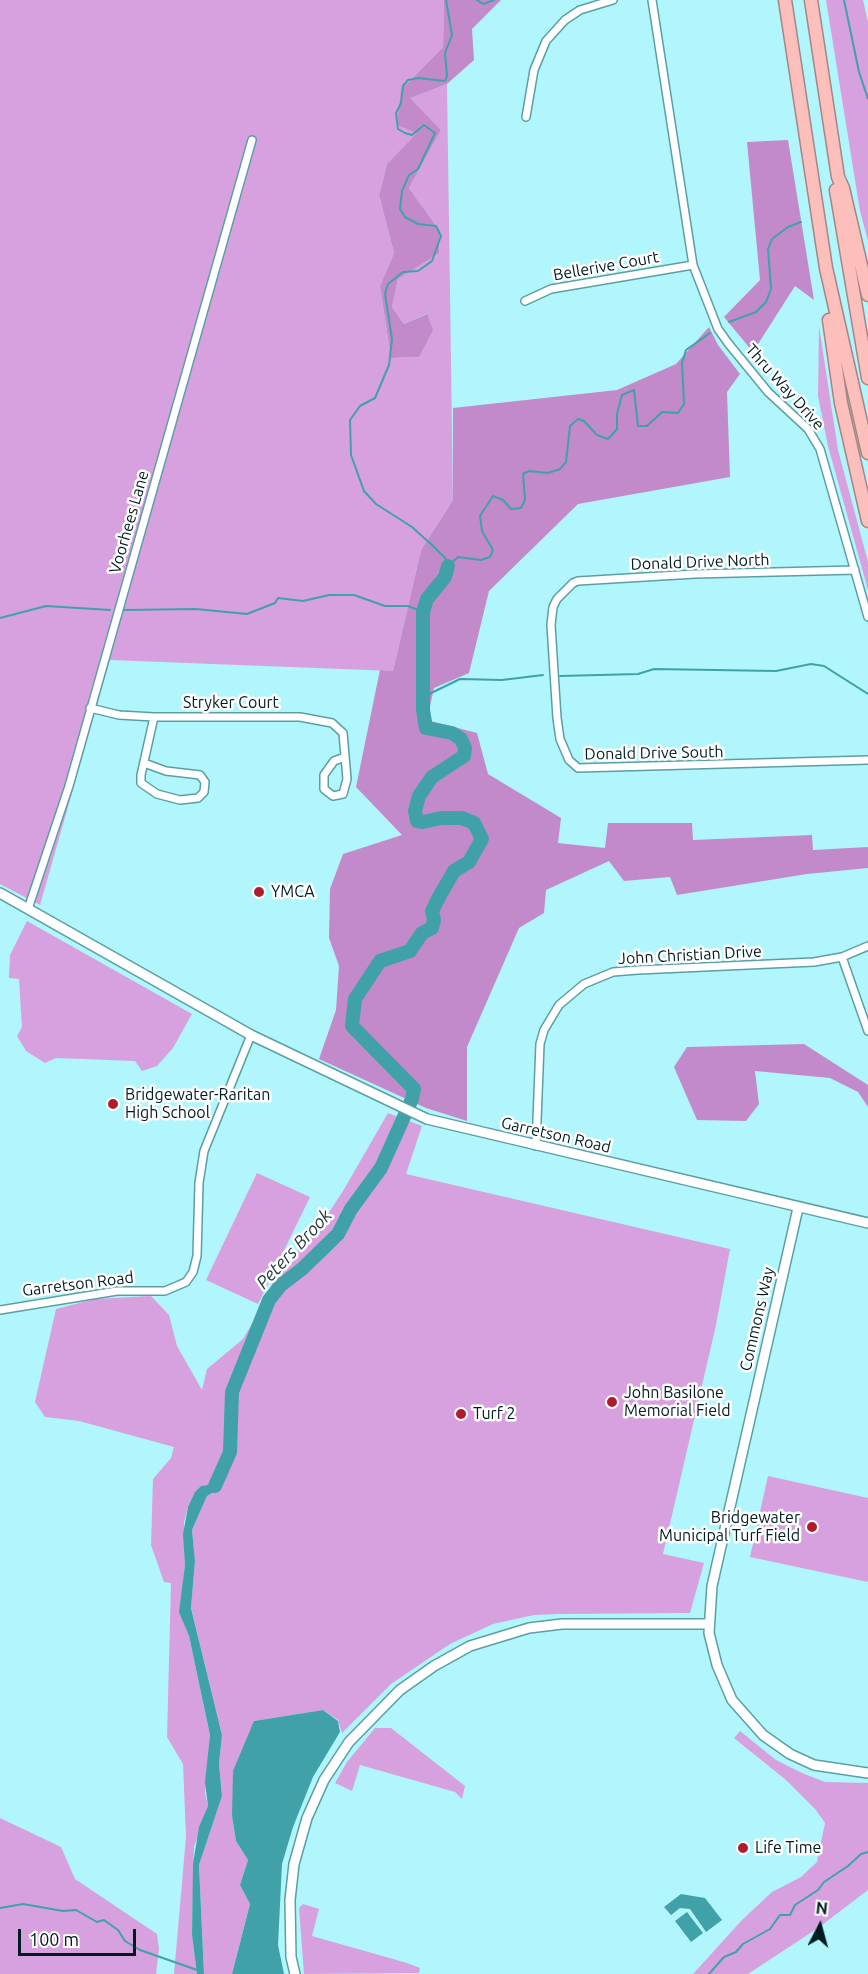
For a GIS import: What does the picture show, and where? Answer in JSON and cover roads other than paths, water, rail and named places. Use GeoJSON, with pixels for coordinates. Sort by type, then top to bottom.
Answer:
{"type":"FeatureCollection","features":[{"type":"Feature","properties":{"kind":"highway"},"geometry":{"type":"LineString","coordinates":[[785,0],[826,268],[839,393],[868,521]]}},
{"type":"Feature","properties":{"kind":"highway"},"geometry":{"type":"LineString","coordinates":[[811,0],[838,177],[843,188],[868,296]]}},
{"type":"Feature","properties":{"kind":"highway"},"geometry":{"type":"LineString","coordinates":[[838,177],[836,189],[840,219],[868,378]]}},
{"type":"Feature","properties":{"kind":"highway"},"geometry":{"type":"LineString","coordinates":[[826,268],[850,384],[868,453]]}},
{"type":"Feature","properties":{"kind":"street"},"geometry":{"type":"LineString","coordinates":[[526,117],[534,70],[546,41],[565,20],[580,10],[613,0]]}},
{"type":"Feature","properties":{"kind":"street","name":"Thru Way Drive"},"geometry":{"type":"LineString","coordinates":[[652,0],[693,265],[717,326],[728,343],[768,392],[808,429],[820,449],[868,617]]}},
{"type":"Feature","properties":{"kind":"street","name":"Voorhees Lane"},"geometry":{"type":"LineString","coordinates":[[28,909],[66,796],[252,140]]}},
{"type":"Feature","properties":{"kind":"street","name":"Bellerive Court"},"geometry":{"type":"LineString","coordinates":[[525,301],[551,289],[693,265]]}},
{"type":"Feature","properties":{"kind":"street","name":"Donald Drive North"},"geometry":{"type":"LineString","coordinates":[[556,601],[578,580],[855,570]]}},
{"type":"Feature","properties":{"kind":"street","name":"Donald Drive South"},"geometry":{"type":"LineString","coordinates":[[556,601],[551,625],[557,718],[564,750],[569,760],[578,768],[868,760]]}},
{"type":"Feature","properties":{"kind":"street","name":"Stryker Court"},"geometry":{"type":"LineString","coordinates":[[90,708],[119,715],[154,717],[290,717],[323,720],[341,729],[345,757],[346,787],[340,795],[333,796],[323,786],[324,775],[334,761],[345,757]]}},
{"type":"Feature","properties":{"kind":"street"},"geometry":{"type":"LineString","coordinates":[[144,763],[166,771],[200,775],[205,782],[204,792],[198,798],[188,800],[157,794],[141,783],[144,763],[154,717]]}},
{"type":"Feature","properties":{"kind":"street","name":"Garretson Road"},"geometry":{"type":"LineString","coordinates":[[0,893],[251,1035],[427,1119],[868,1223]]}},
{"type":"Feature","properties":{"kind":"street","name":"John Christian Drive"},"geometry":{"type":"LineString","coordinates":[[536,1146],[540,1044],[551,1016],[559,1005],[584,984],[595,978],[622,971],[814,962],[842,957],[868,946]]}},
{"type":"Feature","properties":{"kind":"street"},"geometry":{"type":"LineString","coordinates":[[842,957],[868,1031]]}},
{"type":"Feature","properties":{"kind":"street","name":"Garretson Road"},"geometry":{"type":"LineString","coordinates":[[0,1310],[117,1291],[165,1291],[186,1282],[193,1272],[197,1256],[199,1183],[204,1151],[251,1035]]}},
{"type":"Feature","properties":{"kind":"street","name":"Commons Way"},"geometry":{"type":"LineString","coordinates":[[798,1208],[712,1586],[708,1624],[712,1650],[723,1683],[750,1724],[779,1747],[806,1761],[833,1770],[868,1773]]}},
{"type":"Feature","properties":{"kind":"street"},"geometry":{"type":"LineString","coordinates":[[295,1974],[291,1957],[290,1900],[294,1864],[307,1818],[324,1780],[349,1742],[400,1690],[451,1656],[485,1640],[515,1631],[561,1624],[708,1624]]}},
{"type":"Feature","properties":{"kind":"water"},"geometry":{"type":"Polygon","coordinates":[[[221,1470],[223,1477],[220,1488],[207,1496],[192,1530],[195,1561],[191,1608],[222,1735],[219,1764],[222,1796],[199,1865],[204,1974],[197,1974],[192,1935],[193,1864],[199,1827],[208,1806],[205,1782],[210,1735],[189,1636],[179,1612],[185,1565],[183,1534],[188,1507],[195,1492],[201,1486],[213,1484],[221,1470]]]}},
{"type":"Feature","properties":{"kind":"water"},"geometry":{"type":"Polygon","coordinates":[[[323,1710],[338,1721],[340,1732],[313,1777],[293,1827],[282,1864],[278,1945],[284,1974],[232,1974],[250,1904],[240,1885],[248,1860],[236,1841],[232,1816],[233,1771],[254,1721],[323,1710]]]}},
{"type":"Feature","properties":{"kind":"water"},"geometry":{"type":"Polygon","coordinates":[[[681,1894],[705,1898],[722,1920],[706,1932],[690,1909],[680,1908],[671,1915],[664,1907],[681,1894]]]}},
{"type":"Feature","properties":{"kind":"water"},"geometry":{"type":"Polygon","coordinates":[[[687,1912],[703,1933],[691,1942],[675,1921],[687,1912]]]}},
{"type":"Feature","properties":{"kind":"waterway","name":"Peters Brook"},"geometry":{"type":"LineString","coordinates":[[446,0],[452,35],[445,53],[447,76],[445,81],[418,78],[408,80],[403,86],[401,103],[396,113],[398,129],[405,133],[412,135],[424,125],[435,133],[418,169],[409,175],[402,191],[400,209],[405,217],[418,224],[436,226],[441,236],[432,261],[418,271],[403,272],[388,284],[385,294],[392,339],[389,365],[375,398],[360,406],[350,420],[351,455],[364,491],[376,504],[412,527],[445,558],[448,566],[458,557],[481,560],[490,557],[493,550],[482,531],[480,516],[493,496],[503,500],[511,509],[521,508],[525,500],[523,474],[529,471],[548,473],[560,469],[566,462],[570,426],[578,419],[584,421],[597,435],[608,439],[617,429],[617,414],[622,395],[634,390],[638,426],[647,426],[662,412],[678,413],[684,404],[682,363],[686,350],[710,333]]}},
{"type":"Feature","properties":{"kind":"waterway","name":"Peters Brook"},"geometry":{"type":"LineString","coordinates":[[477,0],[483,4],[494,0]]}},
{"type":"Feature","properties":{"kind":"waterway"},"geometry":{"type":"LineString","coordinates":[[844,0],[859,72],[868,99]]}},
{"type":"Feature","properties":{"kind":"waterway"},"geometry":{"type":"LineString","coordinates":[[729,322],[756,312],[766,302],[771,289],[768,249],[772,239],[788,227],[801,222]]}},
{"type":"Feature","properties":{"kind":"waterway","name":"Peters Brook"},"geometry":{"type":"LineString","coordinates":[[215,1486],[230,1452],[232,1392],[269,1300],[281,1285],[302,1269],[338,1234],[351,1209],[381,1168],[412,1099],[414,1089],[352,1026],[355,999],[380,961],[410,951],[422,933],[432,928],[434,920],[432,911],[439,897],[454,871],[469,862],[482,839],[474,823],[462,818],[417,821],[415,811],[419,796],[432,777],[464,756],[465,748],[461,739],[452,733],[426,728],[423,710],[423,612],[427,599],[445,577],[448,566]]}},
{"type":"Feature","properties":{"kind":"waterway"},"geometry":{"type":"LineString","coordinates":[[124,610],[196,609],[247,614],[275,603],[278,598],[303,601],[329,595],[354,595],[385,606],[408,606],[423,612]]}},
{"type":"Feature","properties":{"kind":"waterway"},"geometry":{"type":"LineString","coordinates":[[0,618],[46,606],[110,610]]}},
{"type":"Feature","properties":{"kind":"waterway"},"geometry":{"type":"LineString","coordinates":[[560,676],[638,674],[654,669],[776,671],[811,664],[824,666],[868,694]]}},
{"type":"Feature","properties":{"kind":"waterway"},"geometry":{"type":"LineString","coordinates":[[423,697],[460,679],[502,680],[543,675]]}},
{"type":"Feature","properties":{"kind":"waterway"},"geometry":{"type":"LineString","coordinates":[[709,1974],[724,1957],[736,1952],[743,1944],[770,1929],[780,1915],[790,1915],[795,1905],[818,1890],[824,1882],[861,1854],[868,1852]]}},
{"type":"Feature","properties":{"kind":"waterway"},"geometry":{"type":"LineString","coordinates":[[0,1908],[23,1904],[63,1911],[76,1910],[97,1922],[104,1920],[118,1930],[125,1941],[140,1950],[200,1971]]}},
{"type":"Feature","properties":{"kind":"place","name":"YMCA"},"geometry":{"type":"Point","coordinates":[259,892]}},
{"type":"Feature","properties":{"kind":"place","name":"Bridgewater-Raritan High School"},"geometry":{"type":"Point","coordinates":[113,1104]}},
{"type":"Feature","properties":{"kind":"place","name":"John Basilone Memorial Field"},"geometry":{"type":"Point","coordinates":[612,1402]}},
{"type":"Feature","properties":{"kind":"place","name":"Turf 2"},"geometry":{"type":"Point","coordinates":[461,1414]}},
{"type":"Feature","properties":{"kind":"place","name":"Bridgewater Municipal Turf Field"},"geometry":{"type":"Point","coordinates":[812,1527]}},
{"type":"Feature","properties":{"kind":"place","name":"Life Time"},"geometry":{"type":"Point","coordinates":[743,1848]}}]}
